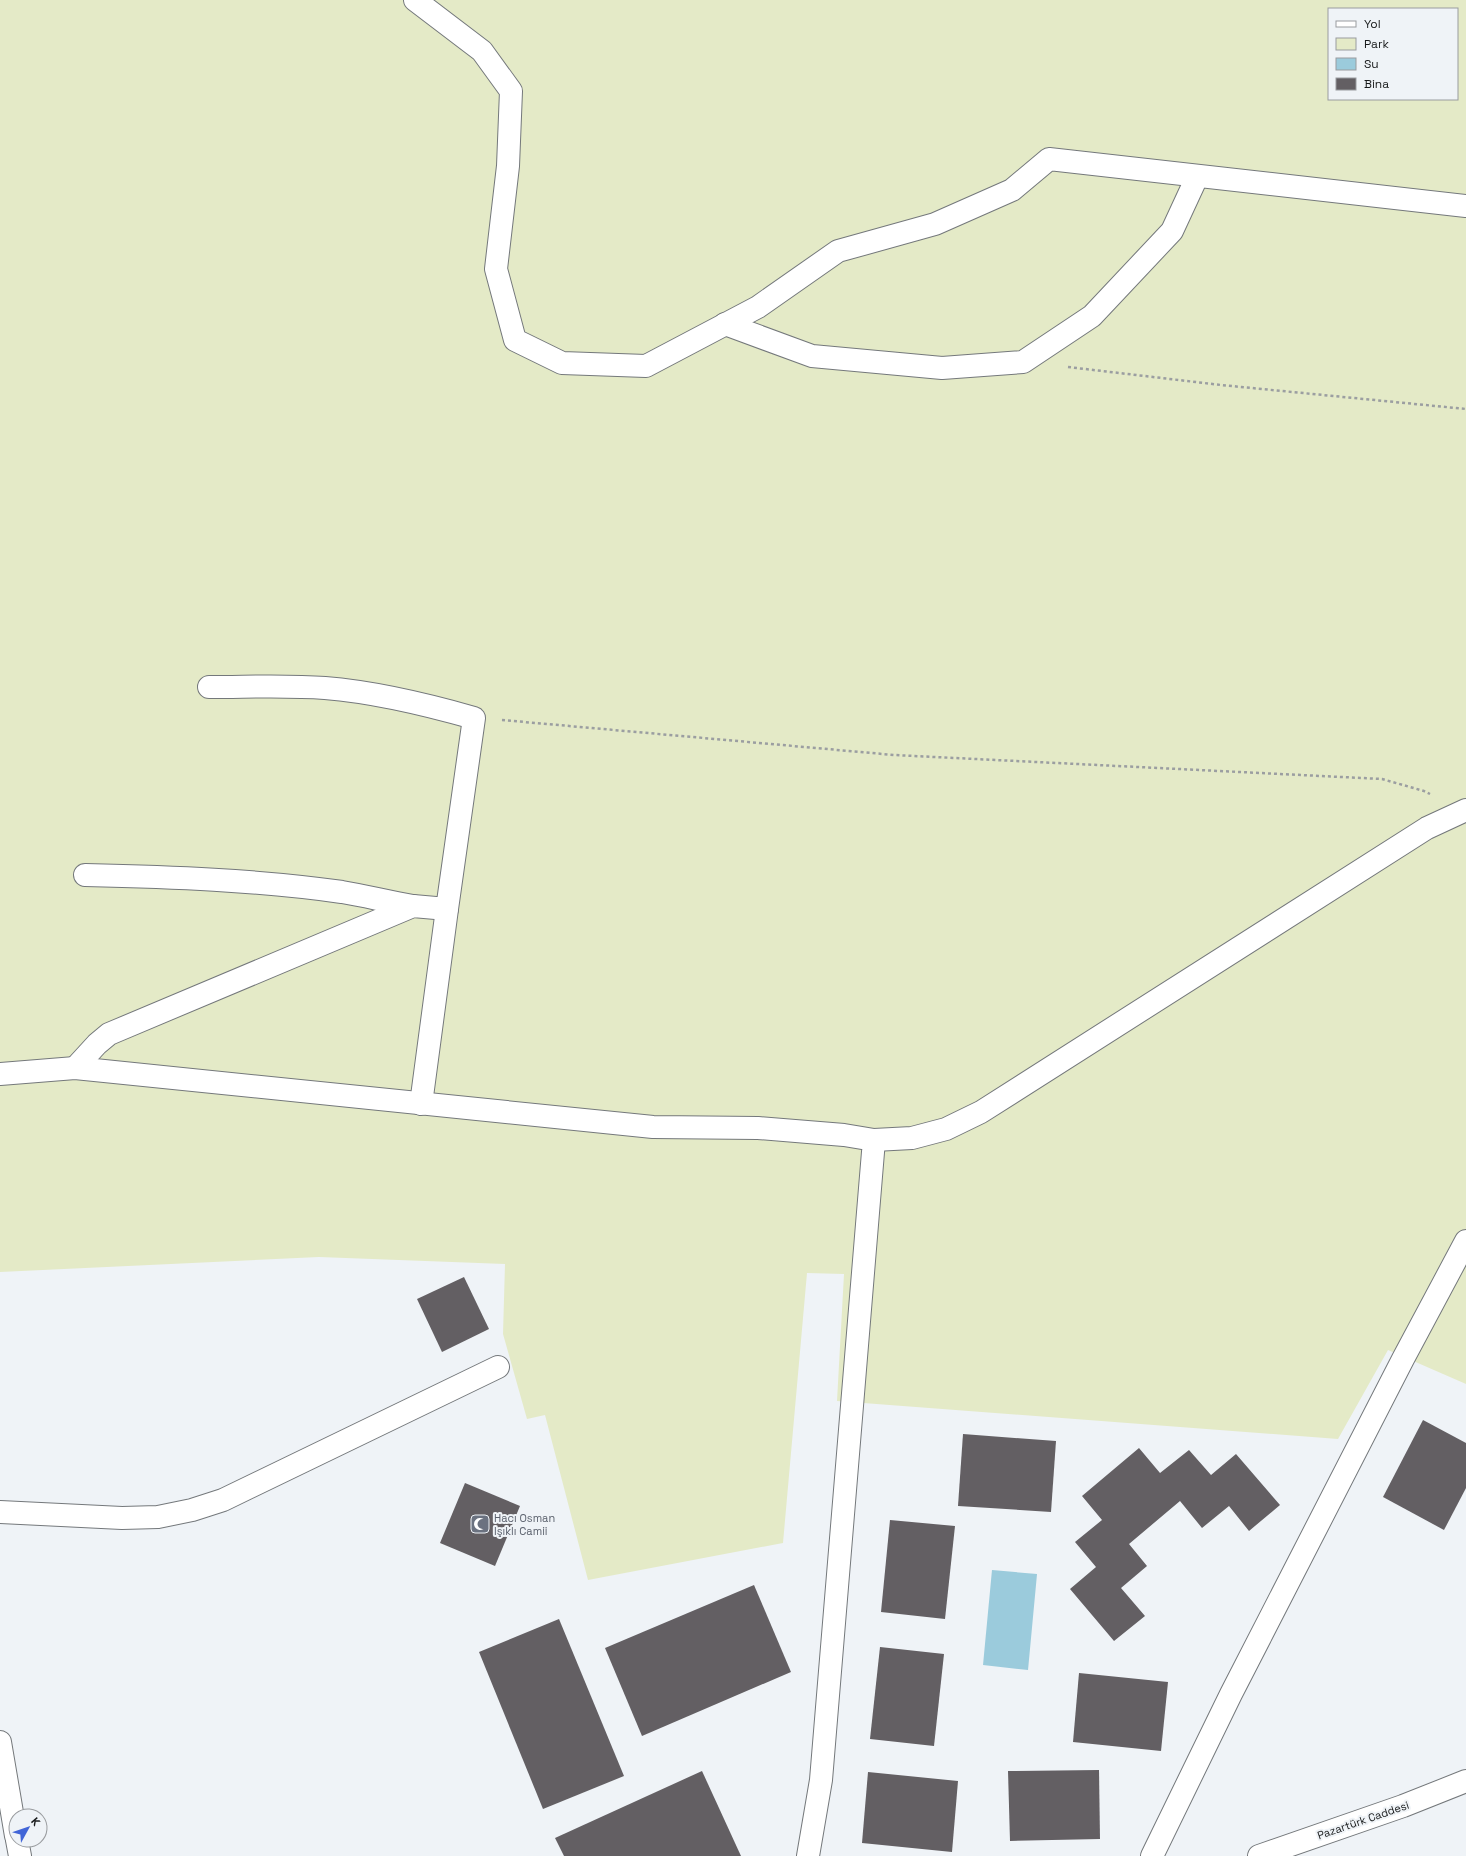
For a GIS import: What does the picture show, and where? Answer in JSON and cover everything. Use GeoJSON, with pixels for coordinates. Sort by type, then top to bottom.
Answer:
{"type":"FeatureCollection","features":[{"type":"Feature","properties":{"kind":"street"},"geometry":{"type":"LineString","coordinates":[[415,0],[482,51],[511,91],[508,166],[496,269],[515,340],[562,363],[646,366],[758,307],[838,251],[935,224],[1012,190],[1049,159],[1466,206]]}},
{"type":"Feature","properties":{"kind":"street"},"geometry":{"type":"LineString","coordinates":[[725,324],[812,356],[942,368],[1024,362],[1092,316],[1172,231],[1198,177]]}},
{"type":"Feature","properties":{"kind":"street"},"geometry":{"type":"LineString","coordinates":[[209,687],[324,688],[368,693],[474,718],[421,1104]]}},
{"type":"Feature","properties":{"kind":"street"},"geometry":{"type":"LineString","coordinates":[[0,1074],[75,1068],[653,1127],[758,1128],[837,1134],[874,1140],[912,1138],[946,1130],[981,1112],[1427,828],[1465,814]]}},
{"type":"Feature","properties":{"kind":"street"},"geometry":{"type":"LineString","coordinates":[[85,875],[194,879],[272,885],[342,892],[413,906],[447,909]]}},
{"type":"Feature","properties":{"kind":"street"},"geometry":{"type":"LineString","coordinates":[[75,1068],[93,1047],[109,1034],[413,906]]}},
{"type":"Feature","properties":{"kind":"street"},"geometry":{"type":"LineString","coordinates":[[808,1856],[820,1780],[874,1140]]}},
{"type":"Feature","properties":{"kind":"street"},"geometry":{"type":"LineString","coordinates":[[1152,1856],[1231,1694],[1403,1359],[1466,1241]]}},
{"type":"Feature","properties":{"kind":"street"},"geometry":{"type":"LineString","coordinates":[[0,1512],[122,1518],[158,1517],[192,1510],[223,1500],[498,1367]]}},
{"type":"Feature","properties":{"kind":"street"},"geometry":{"type":"LineString","coordinates":[[0,1742],[11,1808]]}},
{"type":"Feature","properties":{"kind":"street","name":"Pazartürk Caddesi"},"geometry":{"type":"LineString","coordinates":[[1259,1856],[1403,1806],[1466,1781]]}},
{"type":"Feature","properties":{"kind":"path"},"geometry":{"type":"LineString","coordinates":[[1024,362],[1221,385],[1466,409]]}},
{"type":"Feature","properties":{"kind":"path"},"geometry":{"type":"LineString","coordinates":[[474,718],[894,755],[1382,779],[1424,791],[1465,814]]}},
{"type":"Feature","properties":{"kind":"green space"},"geometry":{"type":"Polygon","coordinates":[[[0,0],[1466,0],[1466,1384],[1388,1350],[1338,1439],[837,1401],[844,1274],[807,1273],[783,1543],[588,1580],[545,1415],[527,1419],[503,1334],[505,1264],[319,1257],[0,1272],[0,0]]]}},
{"type":"Feature","properties":{"kind":"water"},"geometry":{"type":"Polygon","coordinates":[[[992,1570],[1037,1574],[1028,1670],[983,1665],[992,1570]]]}},
{"type":"Feature","properties":{"kind":"building"},"geometry":{"type":"Polygon","coordinates":[[[464,1277],[489,1329],[442,1352],[417,1299],[464,1277]]]}},
{"type":"Feature","properties":{"kind":"building"},"geometry":{"type":"Polygon","coordinates":[[[1423,1420],[1466,1443],[1466,1488],[1444,1530],[1383,1497],[1423,1420]]]}},
{"type":"Feature","properties":{"kind":"building"},"geometry":{"type":"Polygon","coordinates":[[[963,1434],[1056,1441],[1051,1512],[958,1506],[963,1434]]]}},
{"type":"Feature","properties":{"kind":"building"},"geometry":{"type":"Polygon","coordinates":[[[1139,1448],[1160,1473],[1189,1450],[1211,1475],[1236,1454],[1280,1505],[1249,1531],[1229,1506],[1202,1528],[1180,1501],[1129,1544],[1147,1566],[1121,1588],[1145,1616],[1114,1641],[1070,1589],[1096,1567],[1075,1542],[1102,1520],[1082,1496],[1139,1448]]]}},
{"type":"Feature","properties":{"kind":"building","name":"Hacı Osman Işıklı Camii"},"geometry":{"type":"Polygon","coordinates":[[[465,1483],[520,1506],[495,1566],[440,1543],[465,1483]]]}},
{"type":"Feature","properties":{"kind":"building"},"geometry":{"type":"Polygon","coordinates":[[[890,1520],[955,1526],[945,1619],[881,1612],[890,1520]]]}},
{"type":"Feature","properties":{"kind":"building"},"geometry":{"type":"Polygon","coordinates":[[[754,1585],[791,1672],[642,1736],[605,1648],[754,1585]]]}},
{"type":"Feature","properties":{"kind":"building"},"geometry":{"type":"Polygon","coordinates":[[[559,1619],[624,1776],[543,1809],[479,1652],[559,1619]]]}},
{"type":"Feature","properties":{"kind":"building"},"geometry":{"type":"Polygon","coordinates":[[[880,1647],[944,1654],[934,1746],[870,1739],[880,1647]]]}},
{"type":"Feature","properties":{"kind":"building"},"geometry":{"type":"Polygon","coordinates":[[[1079,1673],[1168,1682],[1161,1751],[1073,1742],[1079,1673]]]}},
{"type":"Feature","properties":{"kind":"building"},"geometry":{"type":"Polygon","coordinates":[[[1099,1770],[1100,1839],[1010,1841],[1008,1771],[1099,1770]]]}},
{"type":"Feature","properties":{"kind":"building"},"geometry":{"type":"Polygon","coordinates":[[[702,1771],[741,1856],[564,1856],[555,1838],[702,1771]]]}},
{"type":"Feature","properties":{"kind":"building"},"geometry":{"type":"Polygon","coordinates":[[[868,1772],[958,1781],[952,1852],[862,1843],[868,1772]]]}},
{"type":"Feature","properties":{"kind":"place","name":"Hacı Osman Işıklı Camii"},"geometry":{"type":"Point","coordinates":[480,1524]}}]}
